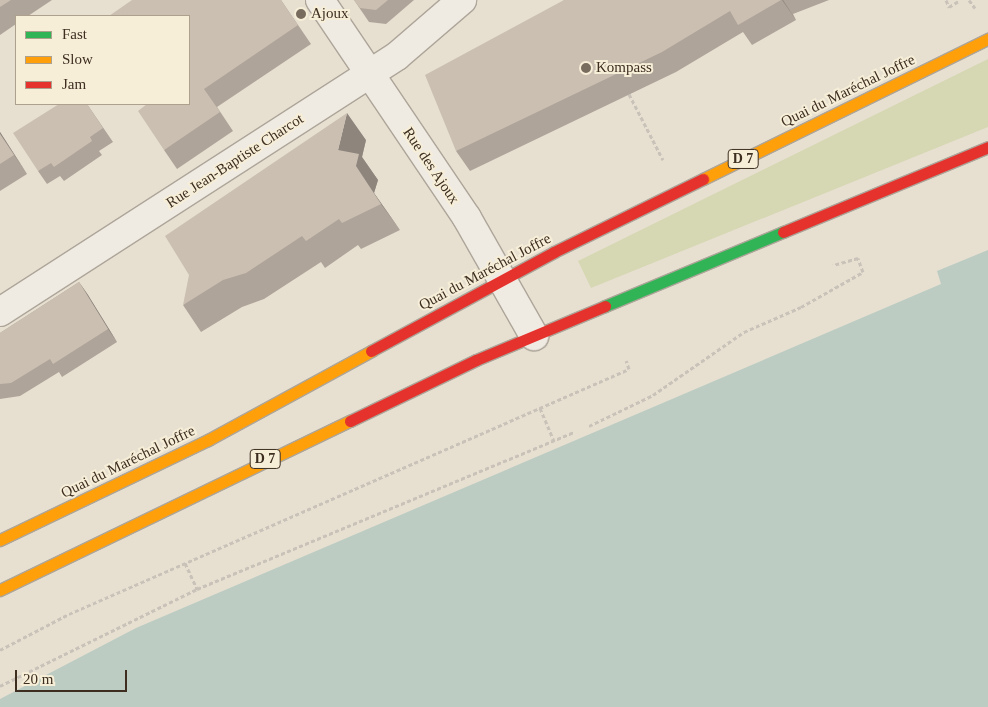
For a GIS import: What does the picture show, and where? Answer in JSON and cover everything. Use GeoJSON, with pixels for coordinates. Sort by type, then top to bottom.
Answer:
{"type":"FeatureCollection","features":[{"type":"Feature","properties":{"kind":"main road","name":"Quai du Maréchal Joffre"},"geometry":{"type":"LineString","coordinates":[[0,540],[208,440],[499,281],[988,39]]}},
{"type":"Feature","properties":{"kind":"main road","name":"D 7"},"geometry":{"type":"LineString","coordinates":[[0,590],[256,463],[534,336],[988,147]]}},
{"type":"Feature","properties":{"kind":"street","name":"Rue des Ajoux"},"geometry":{"type":"LineString","coordinates":[[320,0],[467,218],[499,281],[534,336]]}},
{"type":"Feature","properties":{"kind":"street","name":"Rue Jean-Baptiste Charcot"},"geometry":{"type":"LineString","coordinates":[[0,312],[370,74],[462,0]]}},
{"type":"Feature","properties":{"kind":"path"},"geometry":{"type":"LineString","coordinates":[[946,0],[949,7],[960,0]]}},
{"type":"Feature","properties":{"kind":"path"},"geometry":{"type":"LineString","coordinates":[[629,94],[680,191]]}},
{"type":"Feature","properties":{"kind":"path"},"geometry":{"type":"LineString","coordinates":[[589,426],[653,395],[744,332],[802,307],[863,272],[858,258],[833,265]]}},
{"type":"Feature","properties":{"kind":"path"},"geometry":{"type":"LineString","coordinates":[[0,650],[185,563],[629,369],[626,360]]}},
{"type":"Feature","properties":{"kind":"path"},"geometry":{"type":"LineString","coordinates":[[540,408],[554,441]]}},
{"type":"Feature","properties":{"kind":"path"},"geometry":{"type":"LineString","coordinates":[[0,686],[197,589],[574,432]]}},
{"type":"Feature","properties":{"kind":"path"},"geometry":{"type":"LineString","coordinates":[[185,563],[197,589]]}},
{"type":"Feature","properties":{"kind":"green space"},"geometry":{"type":"Polygon","coordinates":[[[988,59],[988,127],[591,288],[578,261],[988,59]]]}},
{"type":"Feature","properties":{"kind":"shaded area"},"geometry":{"type":"Polygon","coordinates":[[[988,250],[988,707],[0,707],[0,699],[136,628],[941,284],[937,271],[988,250]]]}},
{"type":"Feature","properties":{"kind":"building"},"geometry":{"type":"Polygon","coordinates":[[[0,0],[11,0],[0,7],[0,0]]]}},
{"type":"Feature","properties":{"kind":"building"},"geometry":{"type":"Polygon","coordinates":[[[132,0],[281,0],[298,25],[204,89],[220,112],[164,150],[138,111],[146,105],[190,105],[190,15],[110,15],[132,0]]]}},
{"type":"Feature","properties":{"kind":"building"},"geometry":{"type":"Polygon","coordinates":[[[354,0],[388,0],[376,10],[360,8],[354,0]]]}},
{"type":"Feature","properties":{"kind":"building"},"geometry":{"type":"Polygon","coordinates":[[[564,0],[781,0],[738,25],[730,11],[662,52],[456,151],[425,75],[564,0]]]}},
{"type":"Feature","properties":{"kind":"building"},"geometry":{"type":"Polygon","coordinates":[[[57,105],[88,105],[103,128],[90,137],[92,141],[54,167],[51,163],[38,171],[13,133],[57,105]]]}},
{"type":"Feature","properties":{"kind":"building"},"geometry":{"type":"Polygon","coordinates":[[[347,113],[338,150],[359,154],[356,166],[381,204],[342,223],[339,219],[306,241],[302,236],[246,273],[223,280],[183,305],[189,275],[165,236],[347,113]]]}},
{"type":"Feature","properties":{"kind":"building"},"geometry":{"type":"Polygon","coordinates":[[[0,134],[14,155],[0,164],[0,134]]]}},
{"type":"Feature","properties":{"kind":"building"},"geometry":{"type":"Polygon","coordinates":[[[79,282],[108,329],[53,364],[50,359],[11,383],[0,384],[0,333],[79,282]]]}},
{"type":"Feature","properties":{"kind":"traffic: fast"},"geometry":{"type":"LineString","coordinates":[[605,306],[783,232]]}},
{"type":"Feature","properties":{"kind":"traffic: slow"},"geometry":{"type":"LineString","coordinates":[[703,179],[988,39]]}},
{"type":"Feature","properties":{"kind":"traffic: slow"},"geometry":{"type":"LineString","coordinates":[[0,540],[208,440],[371,351]]}},
{"type":"Feature","properties":{"kind":"traffic: slow"},"geometry":{"type":"LineString","coordinates":[[0,590],[350,421]]}},
{"type":"Feature","properties":{"kind":"traffic: jam"},"geometry":{"type":"LineString","coordinates":[[783,232],[988,147]]}},
{"type":"Feature","properties":{"kind":"traffic: jam"},"geometry":{"type":"LineString","coordinates":[[371,351],[554,252],[703,179]]}},
{"type":"Feature","properties":{"kind":"traffic: jam"},"geometry":{"type":"LineString","coordinates":[[350,421],[476,360],[605,306]]}},
{"type":"Feature","properties":{"kind":"place","name":"Ajoux"},"geometry":{"type":"Point","coordinates":[301,14]}},
{"type":"Feature","properties":{"kind":"place","name":"Kompass"},"geometry":{"type":"Point","coordinates":[586,68]}}]}
